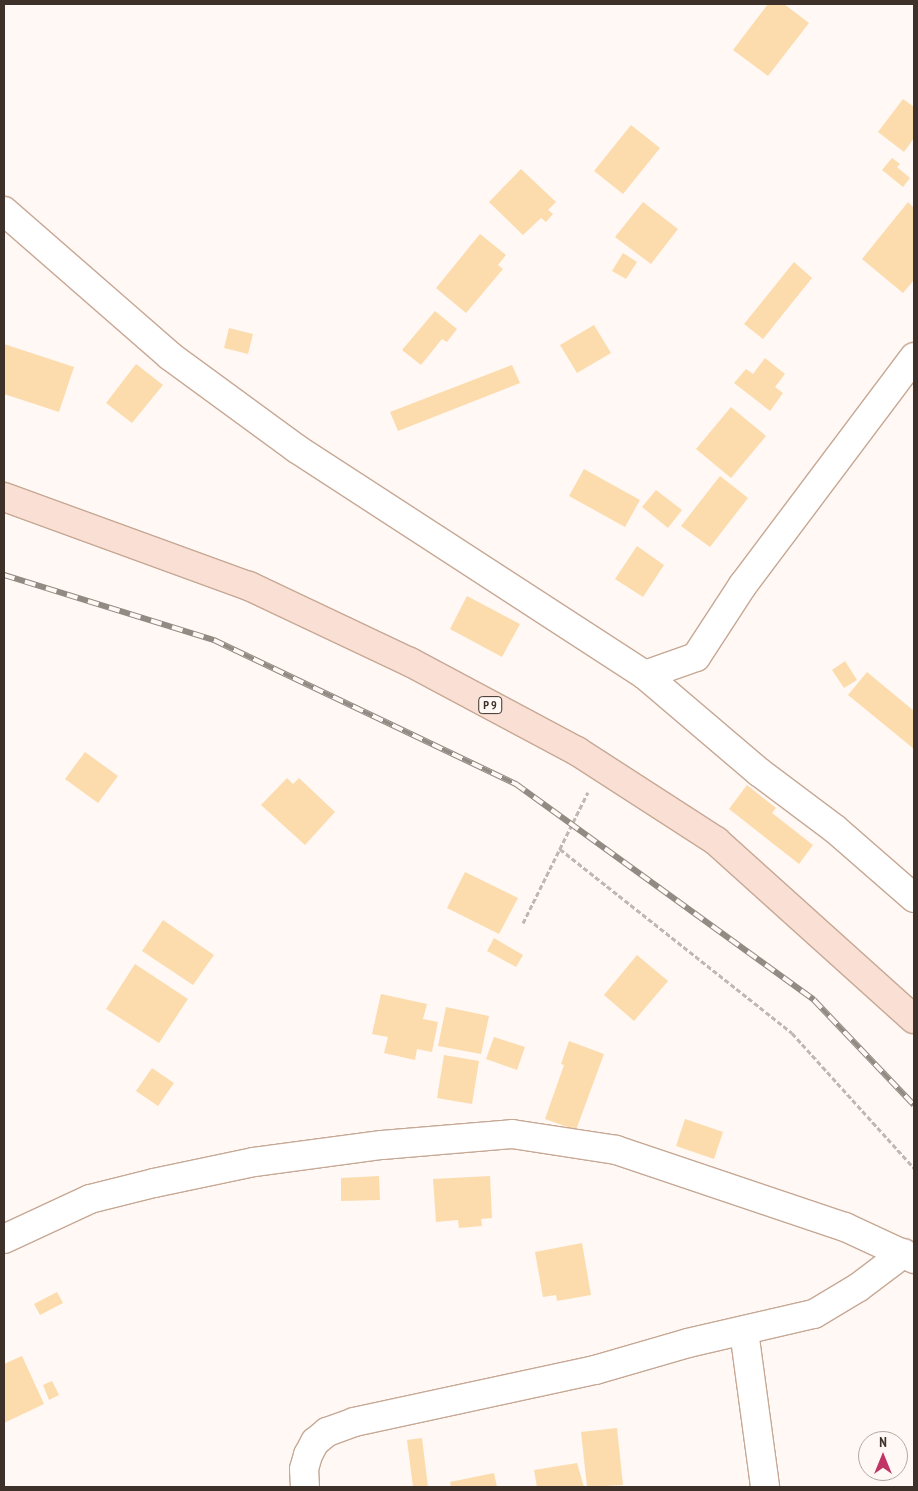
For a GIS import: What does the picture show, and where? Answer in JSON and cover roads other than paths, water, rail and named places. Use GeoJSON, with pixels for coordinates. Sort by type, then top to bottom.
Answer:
{"type":"FeatureCollection","features":[{"type":"Feature","properties":{"kind":"main road","name":"P 9"},"geometry":{"type":"LineString","coordinates":[[4,497],[250,586],[410,662],[601,766],[716,840],[914,1019]]}},
{"type":"Feature","properties":{"kind":"street"},"geometry":{"type":"LineString","coordinates":[[4,211],[170,356],[297,449],[645,675],[758,772],[835,829],[914,898]]}},
{"type":"Feature","properties":{"kind":"street"},"geometry":{"type":"LineString","coordinates":[[645,675],[696,657],[743,585],[914,357]]}},
{"type":"Feature","properties":{"kind":"street"},"geometry":{"type":"LineString","coordinates":[[4,1239],[90,1199],[254,1162],[382,1145],[512,1134],[616,1150],[845,1227],[909,1256]]}},
{"type":"Feature","properties":{"kind":"street"},"geometry":{"type":"LineString","coordinates":[[305,1487],[304,1469],[308,1455],[315,1442],[327,1432],[354,1422],[595,1370],[826,1308],[909,1256]]}},
{"type":"Feature","properties":{"kind":"street"},"geometry":{"type":"LineString","coordinates":[[744,1331],[765,1487]]}},
{"type":"Feature","properties":{"kind":"railway"},"geometry":{"type":"LineString","coordinates":[[4,575],[214,640],[516,784],[814,1000],[914,1105]]}}]}
